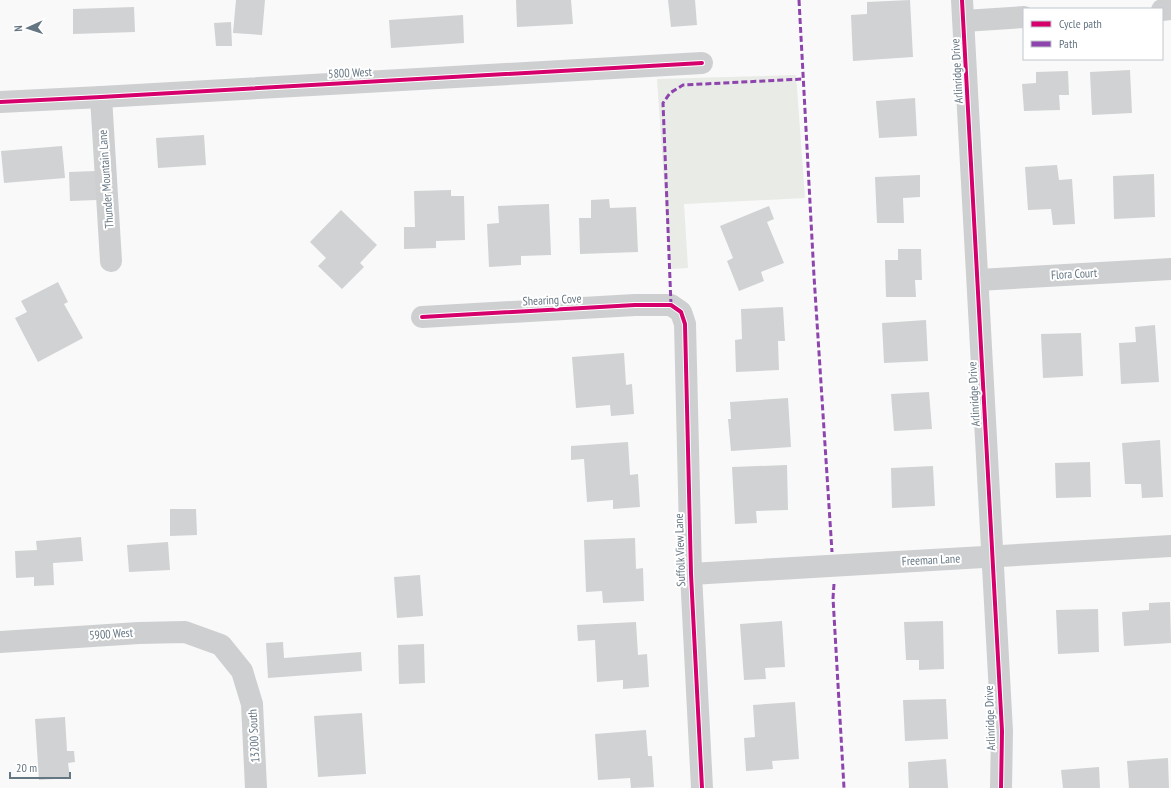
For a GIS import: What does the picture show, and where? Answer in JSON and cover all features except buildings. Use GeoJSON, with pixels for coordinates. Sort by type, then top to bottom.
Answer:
{"type":"FeatureCollection","features":[{"type":"Feature","properties":{"kind":"street"},"geometry":{"type":"LineString","coordinates":[[963,10],[1023,18]]}},
{"type":"Feature","properties":{"kind":"street","name":"Arlinridge Drive"},"geometry":{"type":"LineString","coordinates":[[963,10],[1002,731],[1002,788]]}},
{"type":"Feature","properties":{"kind":"street","name":"5800 West"},"geometry":{"type":"LineString","coordinates":[[0,102],[702,63]]}},
{"type":"Feature","properties":{"kind":"street","name":"Thunder Mountain Lane"},"geometry":{"type":"LineString","coordinates":[[101,97],[111,261]]}},
{"type":"Feature","properties":{"kind":"street","name":"Flora Court"},"geometry":{"type":"LineString","coordinates":[[978,280],[1171,269]]}},
{"type":"Feature","properties":{"kind":"street","name":"Shearing Cove"},"geometry":{"type":"LineString","coordinates":[[422,317],[636,305],[671,305],[681,312]]}},
{"type":"Feature","properties":{"kind":"street","name":"Suffolk View Lane"},"geometry":{"type":"LineString","coordinates":[[681,312],[685,324],[691,574],[702,788]]}},
{"type":"Feature","properties":{"kind":"street","name":"Freeman Lane"},"geometry":{"type":"LineString","coordinates":[[691,574],[1171,546]]}},
{"type":"Feature","properties":{"kind":"street","name":"5900 West"},"geometry":{"type":"LineString","coordinates":[[0,642],[140,633],[185,632],[221,645]]}},
{"type":"Feature","properties":{"kind":"street","name":"13200 South"},"geometry":{"type":"LineString","coordinates":[[221,645],[242,671],[252,704],[256,788]]}},
{"type":"Feature","properties":{"kind":"shaded area"},"geometry":{"type":"Polygon","coordinates":[[[796,75],[805,198],[684,204],[688,268],[670,269],[657,79],[796,75]]]}},
{"type":"Feature","properties":{"kind":"marked path"},"geometry":{"type":"LineString","coordinates":[[799,0],[814,276],[832,552]]}},
{"type":"Feature","properties":{"kind":"marked path"},"geometry":{"type":"LineString","coordinates":[[671,305],[663,103],[670,93],[683,85],[803,79]]}},
{"type":"Feature","properties":{"kind":"marked path"},"geometry":{"type":"LineString","coordinates":[[834,584],[833,598],[844,788]]}},
{"type":"Feature","properties":{"kind":"cycle path"},"geometry":{"type":"LineString","coordinates":[[962,0],[1002,731],[1001,788]]}},
{"type":"Feature","properties":{"kind":"cycle path"},"geometry":{"type":"LineString","coordinates":[[0,102],[702,63]]}},
{"type":"Feature","properties":{"kind":"cycle path"},"geometry":{"type":"LineString","coordinates":[[422,317],[635,305],[671,305],[681,312],[685,324],[691,574],[702,788]]}}]}
